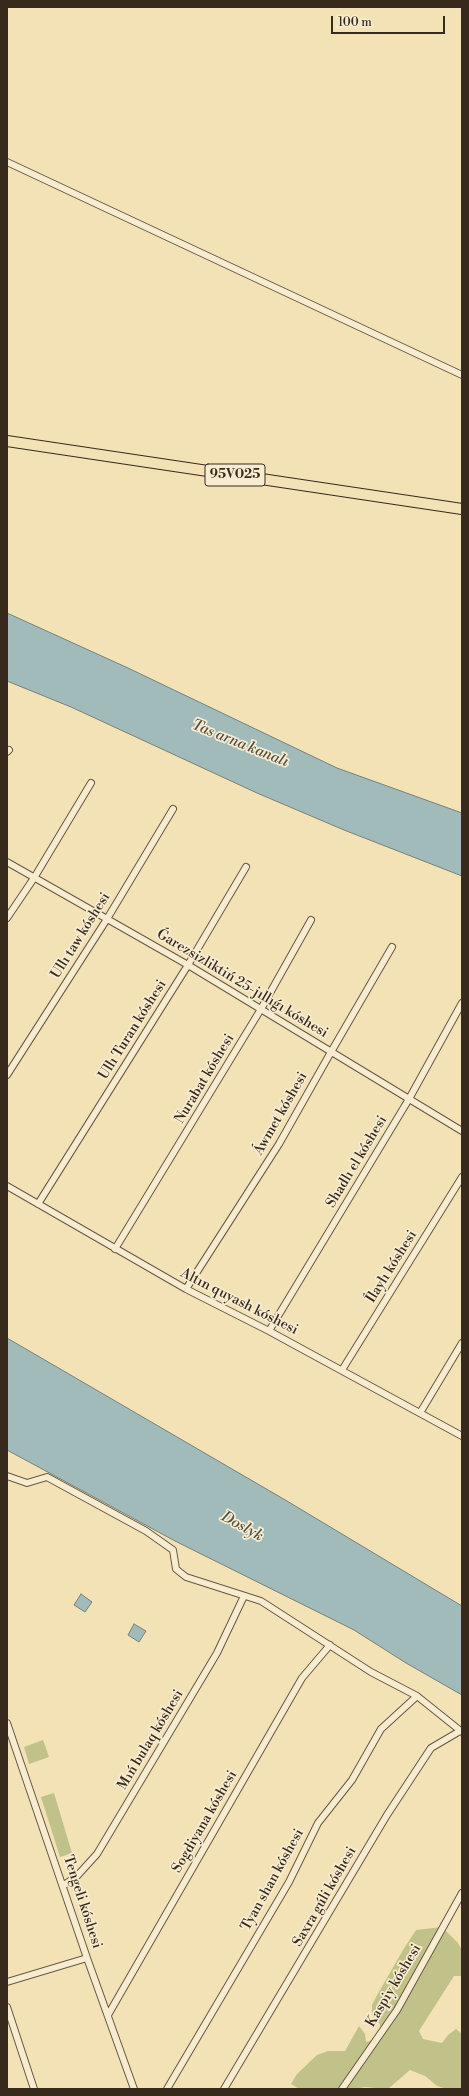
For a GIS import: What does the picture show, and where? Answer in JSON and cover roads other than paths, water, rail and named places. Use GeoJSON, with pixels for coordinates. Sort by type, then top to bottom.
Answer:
{"type":"FeatureCollection","features":[{"type":"Feature","properties":{"kind":"main road","name":"95V025"},"geometry":{"type":"LineString","coordinates":[[7,441],[462,509]]}},
{"type":"Feature","properties":{"kind":"street"},"geometry":{"type":"LineString","coordinates":[[7,162],[462,375]]}},
{"type":"Feature","properties":{"kind":"street"},"geometry":{"type":"LineString","coordinates":[[7,918],[34,878],[91,783]]}},
{"type":"Feature","properties":{"kind":"street","name":"Ullı taw kóshesi"},"geometry":{"type":"LineString","coordinates":[[7,1075],[107,919],[173,809]]}},
{"type":"Feature","properties":{"kind":"street","name":"Ǵarezsizliktiń 25-jıllıǵı kóshesi"},"geometry":{"type":"LineString","coordinates":[[7,862],[188,965],[462,1131]]}},
{"type":"Feature","properties":{"kind":"street","name":"Ullı Turan kóshesi"},"geometry":{"type":"LineString","coordinates":[[38,1204],[188,965],[246,866]]}},
{"type":"Feature","properties":{"kind":"street","name":"Nurabat kóshesi"},"geometry":{"type":"LineString","coordinates":[[115,1248],[261,1009],[311,920]]}},
{"type":"Feature","properties":{"kind":"street","name":"Áwmet kóshesi"},"geometry":{"type":"LineString","coordinates":[[186,1289],[280,1144],[331,1052],[392,948]]}},
{"type":"Feature","properties":{"kind":"street","name":"Shadlı el kóshesi"},"geometry":{"type":"LineString","coordinates":[[269,1331],[409,1099],[462,1004]]}},
{"type":"Feature","properties":{"kind":"street","name":"Ílaylı kóshesi"},"geometry":{"type":"LineString","coordinates":[[342,1370],[462,1177]]}},
{"type":"Feature","properties":{"kind":"street","name":"Altın quyash kóshesi"},"geometry":{"type":"LineString","coordinates":[[7,1186],[186,1289],[269,1331],[462,1436]]}},
{"type":"Feature","properties":{"kind":"street"},"geometry":{"type":"LineString","coordinates":[[420,1413],[462,1343]]}},
{"type":"Feature","properties":{"kind":"street"},"geometry":{"type":"LineString","coordinates":[[7,1476],[27,1483],[47,1477],[146,1531],[173,1550],[176,1569],[186,1577],[261,1601],[371,1672],[417,1696],[461,1732]]}},
{"type":"Feature","properties":{"kind":"street","name":"Mıń bulaq kóshesi"},"geometry":{"type":"LineString","coordinates":[[64,1885],[76,1876],[97,1854],[216,1653],[244,1596]]}},
{"type":"Feature","properties":{"kind":"street","name":"Sogdiyana kóshesi"},"geometry":{"type":"LineString","coordinates":[[108,2015],[302,1678],[330,1645]]}},
{"type":"Feature","properties":{"kind":"street","name":"Tyan shan kóshesi"},"geometry":{"type":"LineString","coordinates":[[167,2089],[289,1882],[318,1823],[352,1780],[381,1729],[417,1696]]}},
{"type":"Feature","properties":{"kind":"street","name":"Tengeli kóshesi"},"geometry":{"type":"LineString","coordinates":[[7,1723],[64,1885],[87,1958],[134,2089]]}},
{"type":"Feature","properties":{"kind":"street","name":"Saxra gúli kóshesi"},"geometry":{"type":"LineString","coordinates":[[224,2089],[387,1815],[431,1748],[461,1732]]}},
{"type":"Feature","properties":{"kind":"street","name":"Kaspiy kóshesi"},"geometry":{"type":"LineString","coordinates":[[342,2089],[396,2010],[462,1893]]}},
{"type":"Feature","properties":{"kind":"street"},"geometry":{"type":"LineString","coordinates":[[7,1982],[87,1958]]}},
{"type":"Feature","properties":{"kind":"street"},"geometry":{"type":"LineString","coordinates":[[7,2008],[34,2089]]}},
{"type":"Feature","properties":{"kind":"water","name":"Tas arna kanalı"},"geometry":{"type":"Polygon","coordinates":[[[7,613],[128,668],[337,768],[462,813],[462,876],[344,830],[257,793],[71,707],[7,681],[7,613]]]}},
{"type":"Feature","properties":{"kind":"water","name":"Doslyk"},"geometry":{"type":"Polygon","coordinates":[[[7,1338],[287,1501],[462,1606],[462,1695],[406,1663],[354,1630],[175,1541],[7,1450],[7,1338]]]}},
{"type":"Feature","properties":{"kind":"water"},"geometry":{"type":"Polygon","coordinates":[[[81,1594],[92,1602],[85,1612],[74,1605],[81,1594]]]}},
{"type":"Feature","properties":{"kind":"water"},"geometry":{"type":"Polygon","coordinates":[[[134,1624],[146,1631],[139,1642],[128,1635],[134,1624]]]}}]}
